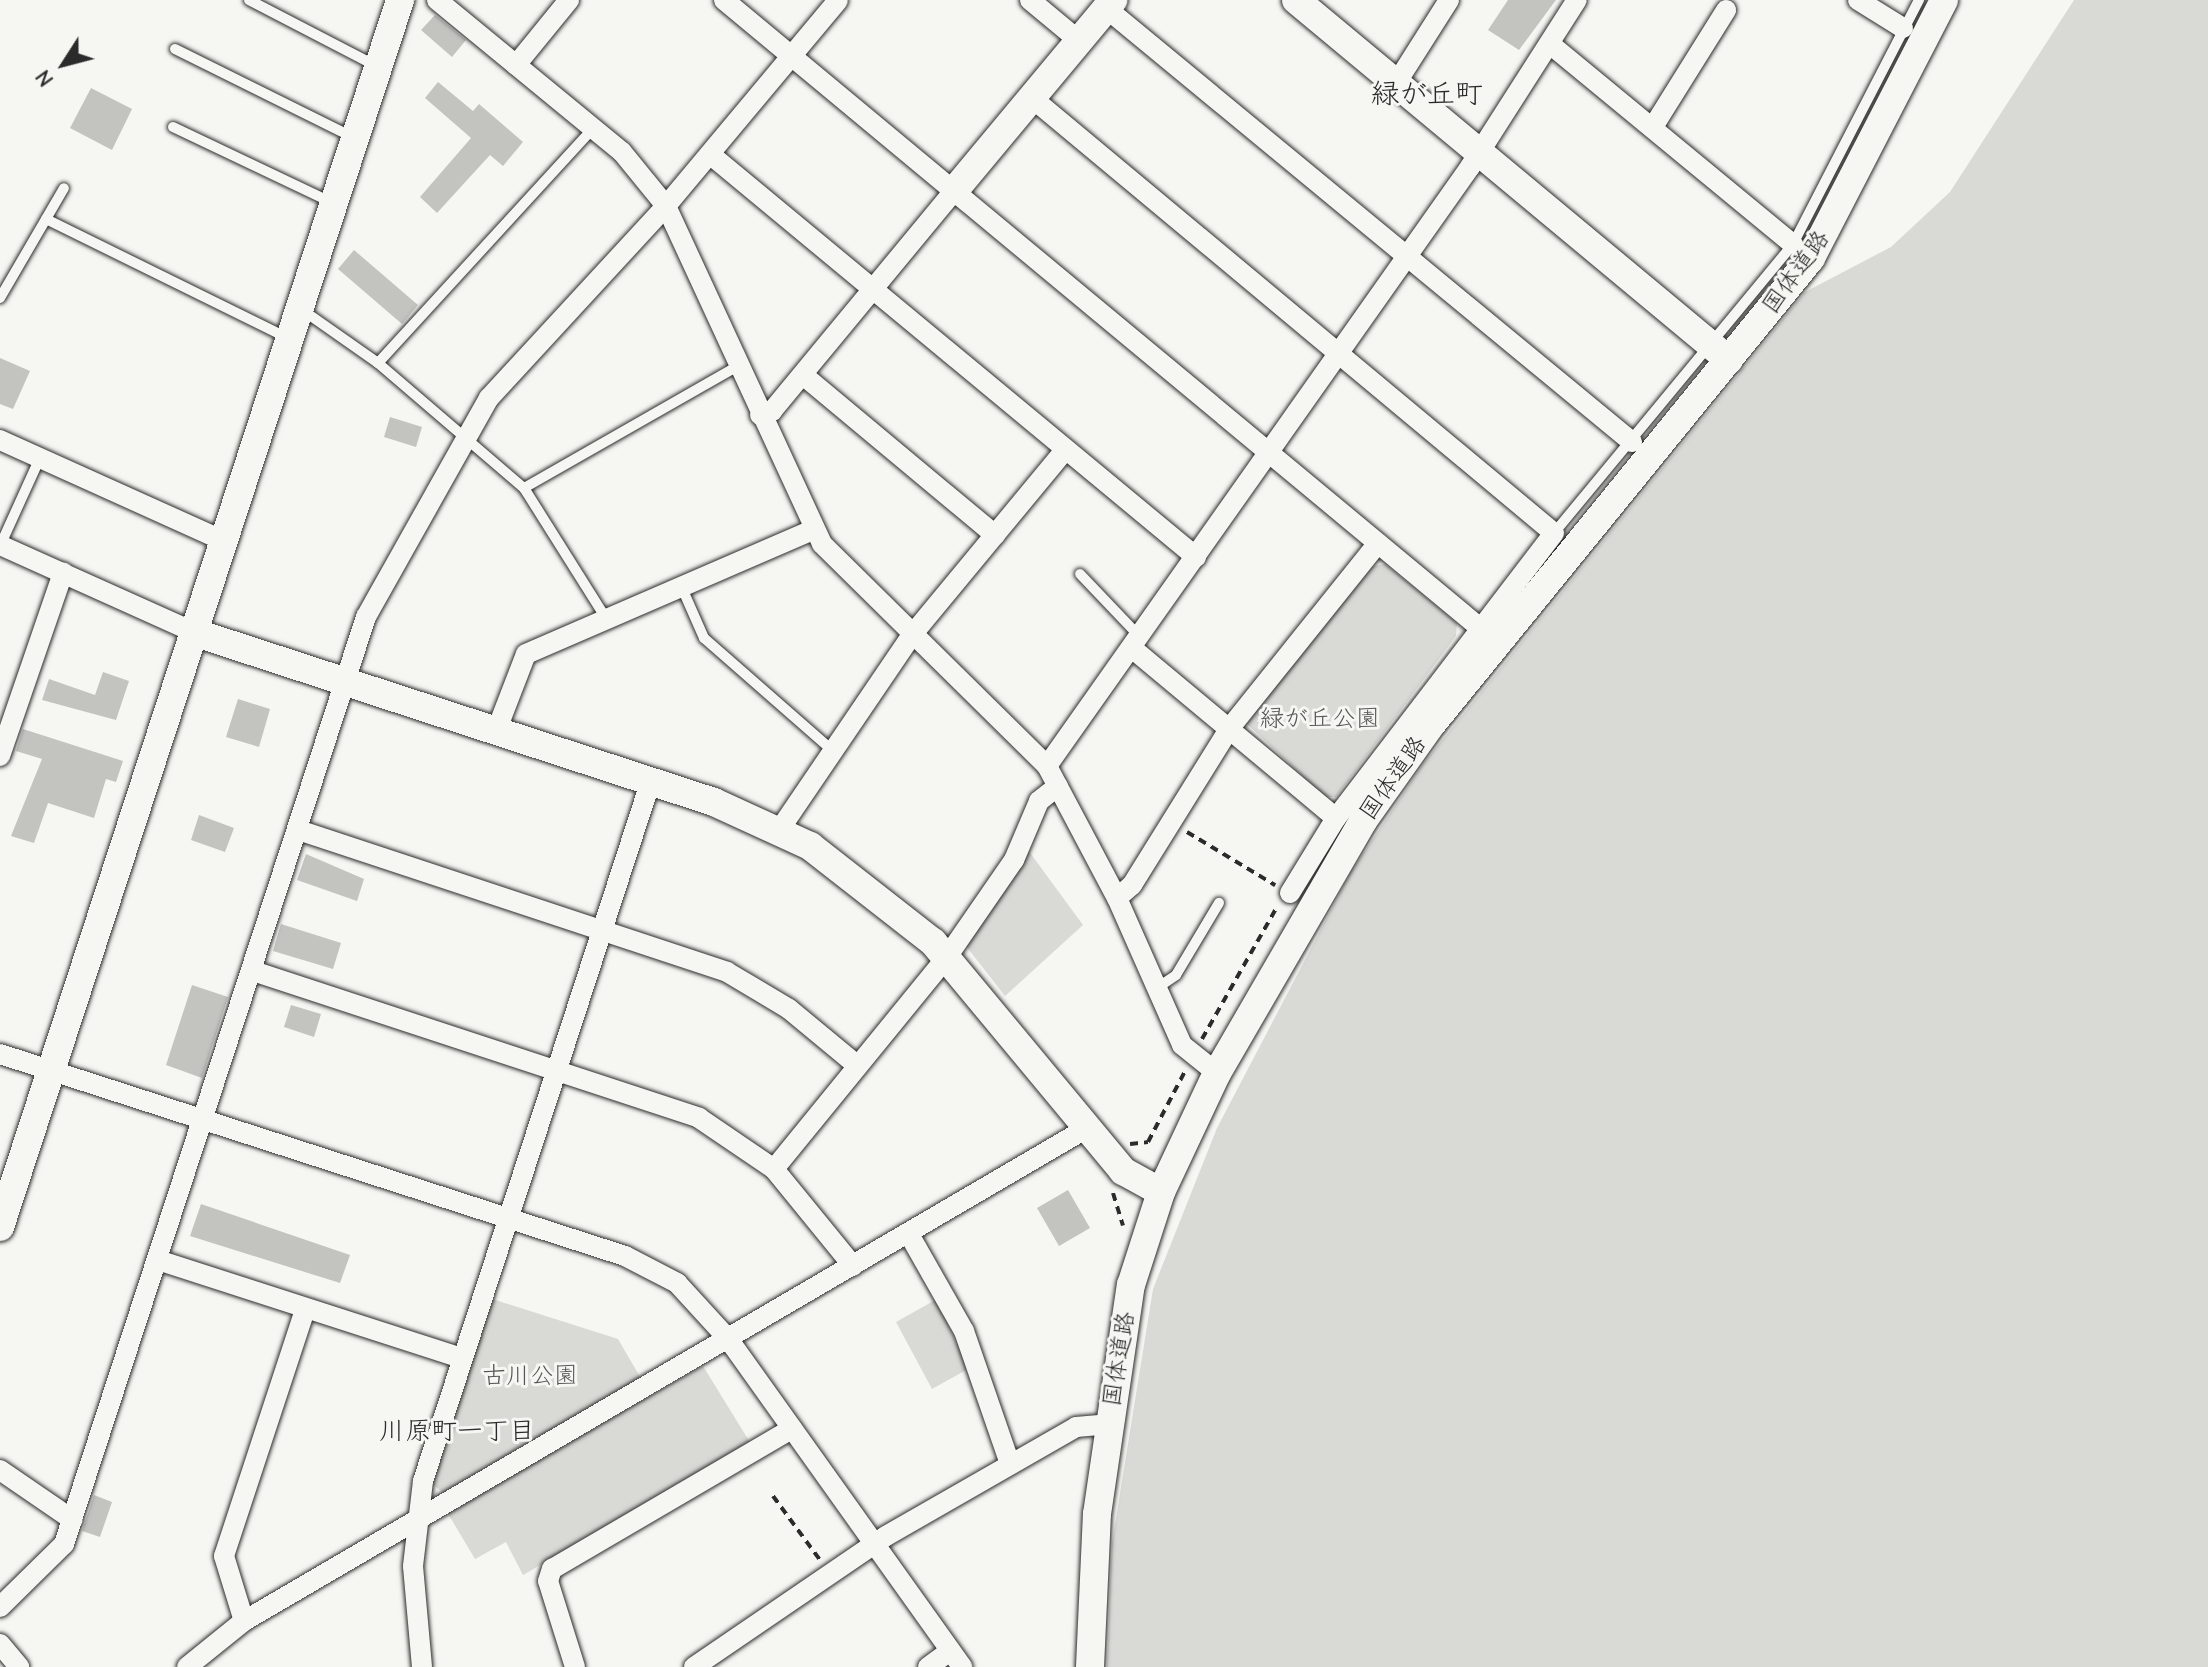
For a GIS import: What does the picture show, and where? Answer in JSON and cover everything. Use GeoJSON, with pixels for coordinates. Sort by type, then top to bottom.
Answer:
{"type":"FeatureCollection","features":[{"type":"Feature","properties":{"kind":"street"},"geometry":{"type":"LineString","coordinates":[[0,1227],[400,0]]}},
{"type":"Feature","properties":{"kind":"street"},"geometry":{"type":"LineString","coordinates":[[437,0],[593,128],[666,206],[813,530],[848,576],[1047,766],[1117,898],[1182,1045],[1217,1073]]}},
{"type":"Feature","properties":{"kind":"street"},"geometry":{"type":"LineString","coordinates":[[516,65],[569,0]]}},
{"type":"Feature","properties":{"kind":"street"},"geometry":{"type":"LineString","coordinates":[[724,0],[1479,627]]}},
{"type":"Feature","properties":{"kind":"street"},"geometry":{"type":"LineString","coordinates":[[0,1607],[54,1560],[73,1520],[366,617],[489,398],[711,155],[838,0]]}},
{"type":"Feature","properties":{"kind":"street"},"geometry":{"type":"LineString","coordinates":[[1030,0],[1078,40]]}},
{"type":"Feature","properties":{"kind":"street"},"geometry":{"type":"LineString","coordinates":[[1296,0],[1720,353]]}},
{"type":"Feature","properties":{"kind":"street"},"geometry":{"type":"LineString","coordinates":[[1397,82],[1449,0]]}},
{"type":"Feature","properties":{"kind":"street"},"geometry":{"type":"LineString","coordinates":[[1047,766],[1137,643],[1479,152],[1577,0]]}},
{"type":"Feature","properties":{"kind":"street"},"geometry":{"type":"LineString","coordinates":[[1858,0],[1903,28]]}},
{"type":"Feature","properties":{"kind":"street","name":"国体道路"},"geometry":{"type":"LineString","coordinates":[[1090,1667],[1108,1424],[1131,1285],[1161,1192],[1217,1073],[1363,821],[1499,637],[1802,251],[1944,0]]}},
{"type":"Feature","properties":{"kind":"street"},"geometry":{"type":"LineString","coordinates":[[760,415],[803,375],[1110,4],[1406,256],[1632,442]]}},
{"type":"Feature","properties":{"kind":"street"},"geometry":{"type":"LineString","coordinates":[[1653,127],[1726,10]]}},
{"type":"Feature","properties":{"kind":"street"},"geometry":{"type":"LineString","coordinates":[[1550,44],[1802,251]]}},
{"type":"Feature","properties":{"kind":"street"},"geometry":{"type":"LineString","coordinates":[[1032,98],[1554,533],[1479,627],[1336,818],[1288,892]]}},
{"type":"Feature","properties":{"kind":"street"},"geometry":{"type":"LineString","coordinates":[[711,155],[1196,557]]}},
{"type":"Feature","properties":{"kind":"street"},"geometry":{"type":"LineString","coordinates":[[803,375],[995,535]]}},
{"type":"Feature","properties":{"kind":"street"},"geometry":{"type":"LineString","coordinates":[[0,440],[224,541]]}},
{"type":"Feature","properties":{"kind":"street"},"geometry":{"type":"LineString","coordinates":[[780,829],[912,635],[1066,449]]}},
{"type":"Feature","properties":{"kind":"street"},"geometry":{"type":"LineString","coordinates":[[497,729],[521,658],[606,618],[813,530]]}},
{"type":"Feature","properties":{"kind":"street"},"geometry":{"type":"LineString","coordinates":[[1117,898],[1171,823],[1229,729],[1378,543]]}},
{"type":"Feature","properties":{"kind":"street"},"geometry":{"type":"LineString","coordinates":[[0,546],[196,633],[651,780],[780,829],[866,883],[947,957],[1123,1171],[1161,1192]]}},
{"type":"Feature","properties":{"kind":"street"},"geometry":{"type":"LineString","coordinates":[[0,756],[6,721],[63,573]]}},
{"type":"Feature","properties":{"kind":"street"},"geometry":{"type":"LineString","coordinates":[[1137,643],[1229,729],[1336,818]]}},
{"type":"Feature","properties":{"kind":"street"},"geometry":{"type":"LineString","coordinates":[[422,1667],[413,1600],[416,1522],[462,1358],[651,780]]}},
{"type":"Feature","properties":{"kind":"street"},"geometry":{"type":"LineString","coordinates":[[774,1169],[947,957],[1014,860],[1043,796],[1058,786]]}},
{"type":"Feature","properties":{"kind":"street"},"geometry":{"type":"LineString","coordinates":[[298,830],[601,929],[751,985],[858,1066]]}},
{"type":"Feature","properties":{"kind":"street"},"geometry":{"type":"LineString","coordinates":[[253,971],[699,1118],[774,1169],[853,1266]]}},
{"type":"Feature","properties":{"kind":"street"},"geometry":{"type":"LineString","coordinates":[[0,1054],[507,1216],[643,1263],[685,1290],[729,1340],[956,1659],[928,1667]]}},
{"type":"Feature","properties":{"kind":"street"},"geometry":{"type":"LineString","coordinates":[[187,1667],[244,1621],[853,1266],[910,1236],[1087,1128]]}},
{"type":"Feature","properties":{"kind":"street"},"geometry":{"type":"LineString","coordinates":[[910,1236],[964,1331],[1010,1464]]}},
{"type":"Feature","properties":{"kind":"street"},"geometry":{"type":"LineString","coordinates":[[158,1260],[462,1358]]}},
{"type":"Feature","properties":{"kind":"street"},"geometry":{"type":"LineString","coordinates":[[244,1621],[224,1556],[305,1309]]}},
{"type":"Feature","properties":{"kind":"street"},"geometry":{"type":"LineString","coordinates":[[694,1667],[873,1545],[1010,1464],[1076,1427],[1108,1424]]}},
{"type":"Feature","properties":{"kind":"street"},"geometry":{"type":"LineString","coordinates":[[575,1667],[548,1581],[552,1569],[792,1429]]}},
{"type":"Feature","properties":{"kind":"street"},"geometry":{"type":"LineString","coordinates":[[0,1470],[73,1520]]}},
{"type":"Feature","properties":{"kind":"street"},"geometry":{"type":"LineString","coordinates":[[0,1644],[19,1667]]}},
{"type":"Feature","properties":{"kind":"lane"},"geometry":{"type":"LineString","coordinates":[[249,0],[378,67]]}},
{"type":"Feature","properties":{"kind":"lane"},"geometry":{"type":"LineString","coordinates":[[1802,251],[1903,28],[1919,0]]}},
{"type":"Feature","properties":{"kind":"lane"},"geometry":{"type":"LineString","coordinates":[[175,49],[355,138]]}},
{"type":"Feature","properties":{"kind":"lane"},"geometry":{"type":"LineString","coordinates":[[173,127],[334,203]]}},
{"type":"Feature","properties":{"kind":"lane"},"geometry":{"type":"LineString","coordinates":[[378,363],[593,128]]}},
{"type":"Feature","properties":{"kind":"lane"},"geometry":{"type":"LineString","coordinates":[[0,298],[64,188]]}},
{"type":"Feature","properties":{"kind":"lane"},"geometry":{"type":"LineString","coordinates":[[46,219],[289,339]]}},
{"type":"Feature","properties":{"kind":"lane"},"geometry":{"type":"LineString","coordinates":[[299,308],[378,363],[468,436],[524,488],[606,618]]}},
{"type":"Feature","properties":{"kind":"lane"},"geometry":{"type":"LineString","coordinates":[[1554,533],[1632,442],[1720,353]]}},
{"type":"Feature","properties":{"kind":"lane"},"geometry":{"type":"LineString","coordinates":[[524,488],[738,366]]}},
{"type":"Feature","properties":{"kind":"lane"},"geometry":{"type":"LineString","coordinates":[[0,546],[40,458]]}},
{"type":"Feature","properties":{"kind":"lane"},"geometry":{"type":"LineString","coordinates":[[1080,574],[1137,643]]}},
{"type":"Feature","properties":{"kind":"lane"},"geometry":{"type":"LineString","coordinates":[[682,588],[704,638],[832,750]]}},
{"type":"Feature","properties":{"kind":"lane"},"geometry":{"type":"LineString","coordinates":[[1157,988],[1176,975],[1219,903]]}},
{"type":"Feature","properties":{"kind":"path"},"geometry":{"type":"LineString","coordinates":[[1171,823],[1288,892],[1198,1046]]}},
{"type":"Feature","properties":{"kind":"path"},"geometry":{"type":"LineString","coordinates":[[1120,1138],[1139,1146],[1148,1142],[1184,1073]]}},
{"type":"Feature","properties":{"kind":"path"},"geometry":{"type":"LineString","coordinates":[[1111,1189],[1122,1206],[1121,1234]]}},
{"type":"Feature","properties":{"kind":"path"},"geometry":{"type":"LineString","coordinates":[[773,1496],[830,1575]]}},
{"type":"Feature","properties":{"kind":"green space"},"geometry":{"type":"Polygon","coordinates":[[[2074,0],[2208,0],[2208,1667],[1107,1667],[1112,1543],[1153,1289],[1217,1128],[1351,872],[1423,764],[1805,292],[1891,247],[1950,192],[2074,0]]]}},
{"type":"Feature","properties":{"kind":"green space","name":"緑が丘公園"},"geometry":{"type":"Polygon","coordinates":[[[1385,564],[1457,623],[1456,636],[1336,797],[1325,797],[1245,722],[1373,566],[1385,564]]]}},
{"type":"Feature","properties":{"kind":"green space"},"geometry":{"type":"Polygon","coordinates":[[[1028,850],[1083,925],[1005,996],[966,946],[1028,850]]]}},
{"type":"Feature","properties":{"kind":"green space","name":"古川公園"},"geometry":{"type":"Polygon","coordinates":[[[489,1298],[618,1339],[643,1382],[446,1495],[431,1483],[489,1298]]]}},
{"type":"Feature","properties":{"kind":"green space"},"geometry":{"type":"Polygon","coordinates":[[[937,1299],[968,1369],[932,1389],[896,1322],[937,1299]]]}},
{"type":"Feature","properties":{"kind":"green space"},"geometry":{"type":"Polygon","coordinates":[[[703,1366],[751,1444],[523,1575],[506,1542],[475,1559],[447,1512],[703,1366]]]}},
{"type":"Feature","properties":{"kind":"building"},"geometry":{"type":"Polygon","coordinates":[[[1508,0],[1556,0],[1519,50],[1488,30],[1508,0]]]}},
{"type":"Feature","properties":{"kind":"building"},"geometry":{"type":"Polygon","coordinates":[[[435,15],[466,40],[452,57],[421,30],[435,15]]]}},
{"type":"Feature","properties":{"kind":"building"},"geometry":{"type":"Polygon","coordinates":[[[438,82],[473,111],[479,104],[523,142],[503,166],[490,155],[437,213],[420,197],[471,138],[425,98],[438,82]]]}},
{"type":"Feature","properties":{"kind":"building"},"geometry":{"type":"Polygon","coordinates":[[[91,88],[132,109],[112,150],[70,128],[91,88]]]}},
{"type":"Feature","properties":{"kind":"building"},"geometry":{"type":"Polygon","coordinates":[[[354,250],[418,305],[402,324],[338,269],[354,250]]]}},
{"type":"Feature","properties":{"kind":"building"},"geometry":{"type":"Polygon","coordinates":[[[0,358],[30,371],[13,409],[0,404],[0,358]]]}},
{"type":"Feature","properties":{"kind":"building"},"geometry":{"type":"Polygon","coordinates":[[[390,417],[422,427],[416,447],[384,437],[390,417]]]}},
{"type":"Feature","properties":{"kind":"building"},"geometry":{"type":"Polygon","coordinates":[[[103,672],[129,681],[116,720],[42,700],[49,679],[95,695],[103,672]]]}},
{"type":"Feature","properties":{"kind":"building"},"geometry":{"type":"Polygon","coordinates":[[[238,699],[270,709],[259,747],[226,737],[238,699]]]}},
{"type":"Feature","properties":{"kind":"building"},"geometry":{"type":"Polygon","coordinates":[[[23,729],[123,761],[116,782],[106,779],[94,818],[48,803],[34,843],[11,836],[42,759],[16,751],[23,729]]]}},
{"type":"Feature","properties":{"kind":"building"},"geometry":{"type":"Polygon","coordinates":[[[199,815],[234,828],[225,852],[191,840],[199,815]]]}},
{"type":"Feature","properties":{"kind":"building"},"geometry":{"type":"Polygon","coordinates":[[[306,854],[364,879],[357,901],[297,880],[306,854]]]}},
{"type":"Feature","properties":{"kind":"building"},"geometry":{"type":"Polygon","coordinates":[[[281,924],[341,943],[333,969],[273,951],[281,924]]]}},
{"type":"Feature","properties":{"kind":"building"},"geometry":{"type":"Polygon","coordinates":[[[192,985],[228,997],[202,1078],[166,1065],[192,985]]]}},
{"type":"Feature","properties":{"kind":"building"},"geometry":{"type":"Polygon","coordinates":[[[291,1005],[321,1014],[314,1037],[284,1027],[291,1005]]]}},
{"type":"Feature","properties":{"kind":"building"},"geometry":{"type":"Polygon","coordinates":[[[1068,1190],[1090,1228],[1059,1246],[1037,1208],[1068,1190]]]}},
{"type":"Feature","properties":{"kind":"building"},"geometry":{"type":"Polygon","coordinates":[[[201,1204],[350,1255],[340,1283],[190,1236],[201,1204]]]}},
{"type":"Feature","properties":{"kind":"building"},"geometry":{"type":"Polygon","coordinates":[[[94,1495],[112,1502],[100,1537],[82,1531],[94,1495]]]}},
{"type":"Feature","properties":{"kind":"district","name":"緑が丘町"},"geometry":{"type":"Point","coordinates":[1427,94]}},
{"type":"Feature","properties":{"kind":"district","name":"川原町一丁目"},"geometry":{"type":"Point","coordinates":[457,1432]}}]}
